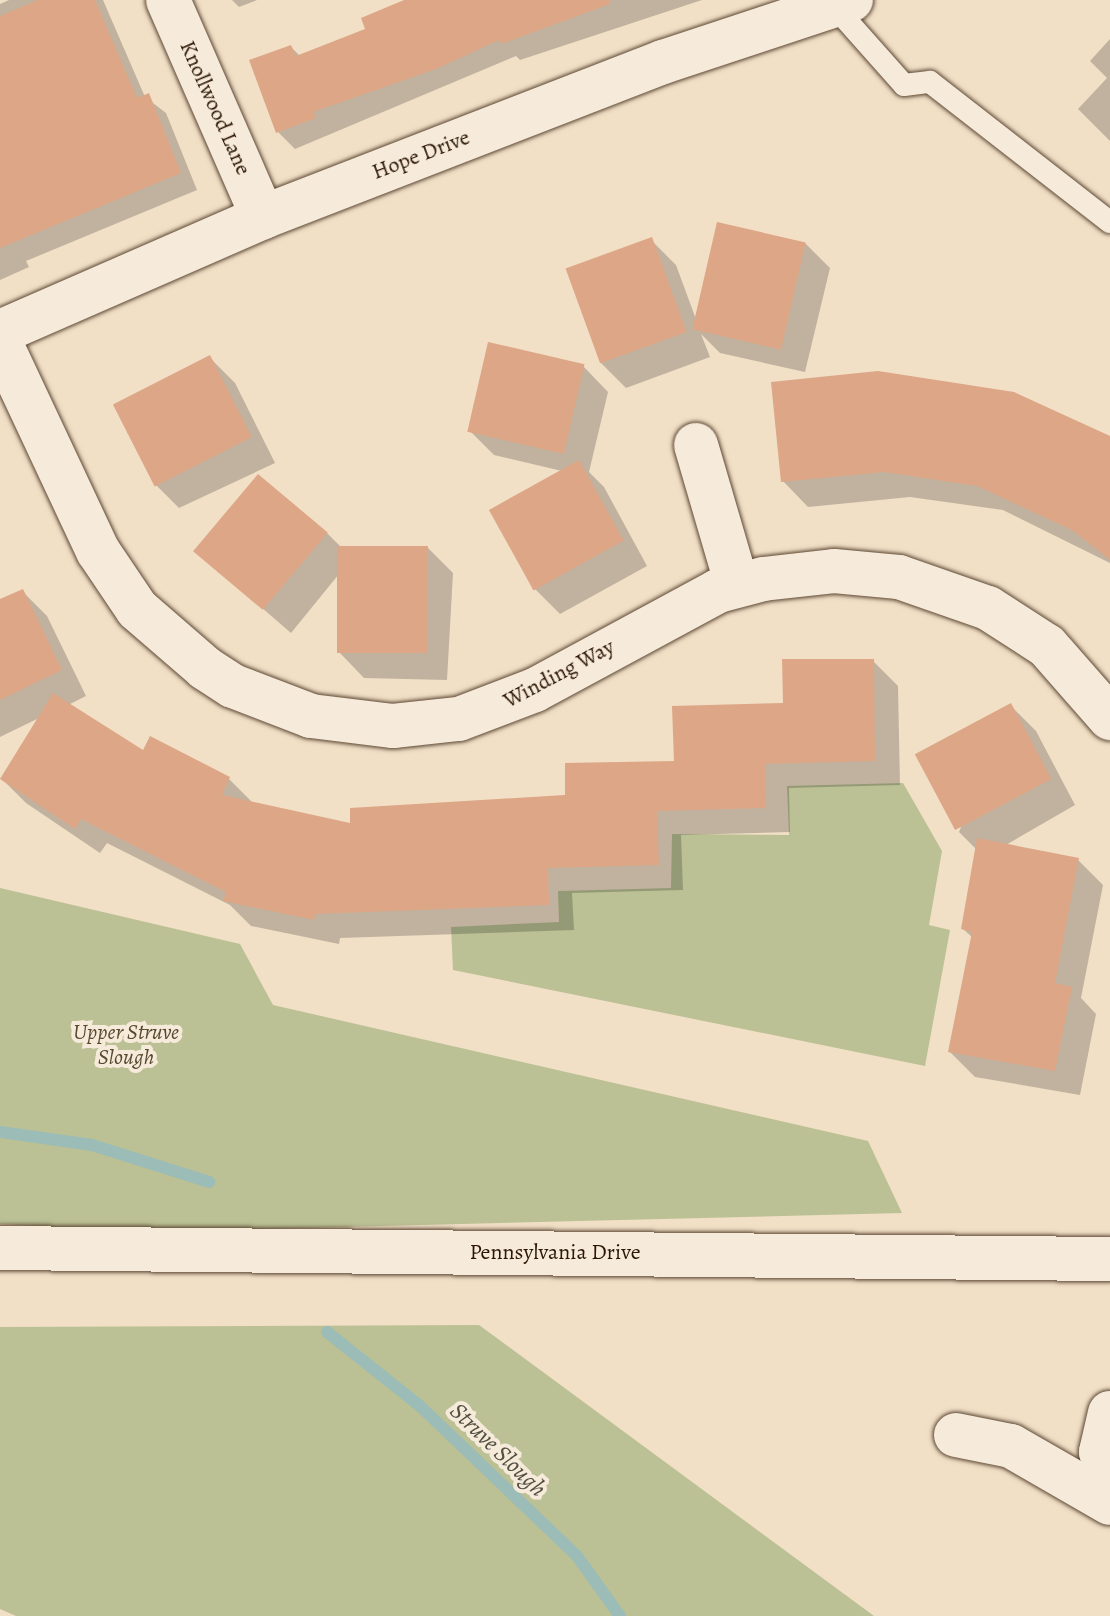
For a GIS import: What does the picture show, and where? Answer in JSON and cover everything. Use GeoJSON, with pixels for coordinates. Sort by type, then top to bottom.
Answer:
{"type":"FeatureCollection","features":[{"type":"Feature","properties":{"kind":"street","name":"Knollwood Lane"},"geometry":{"type":"LineString","coordinates":[[168,0],[263,217]]}},
{"type":"Feature","properties":{"kind":"street","name":"Hope Drive"},"geometry":{"type":"LineString","coordinates":[[0,332],[263,217],[663,62],[842,2]]}},
{"type":"Feature","properties":{"kind":"street","name":"Winding Way"},"geometry":{"type":"LineString","coordinates":[[0,342],[98,551],[137,609],[169,641],[224,680],[311,716],[393,726],[459,719],[535,690],[697,600],[737,585],[799,573],[858,572],[899,577],[961,596],[1047,646],[1110,718]]}},
{"type":"Feature","properties":{"kind":"street"},"geometry":{"type":"LineString","coordinates":[[696,445],[737,585]]}},
{"type":"Feature","properties":{"kind":"street","name":"Pennsylvania Drive"},"geometry":{"type":"LineString","coordinates":[[0,1248],[1110,1259]]}},
{"type":"Feature","properties":{"kind":"street"},"geometry":{"type":"LineString","coordinates":[[1109,1494],[1101,1452],[1110,1413]]}},
{"type":"Feature","properties":{"kind":"street"},"geometry":{"type":"LineString","coordinates":[[956,1435],[1011,1446],[1109,1494]]}},
{"type":"Feature","properties":{"kind":"lane"},"geometry":{"type":"LineString","coordinates":[[842,2],[904,85],[930,82],[1110,222]]}},
{"type":"Feature","properties":{"kind":"green space"},"geometry":{"type":"Polygon","coordinates":[[[903,783],[942,851],[929,925],[950,930],[925,1066],[453,970],[451,927],[559,922],[558,891],[671,888],[672,834],[789,835],[787,786],[903,783]]]}},
{"type":"Feature","properties":{"kind":"green space","name":"Upper Struve Slough"},"geometry":{"type":"Polygon","coordinates":[[[0,888],[240,944],[273,1005],[868,1141],[902,1213],[140,1232],[0,1224],[0,888]]]}},
{"type":"Feature","properties":{"kind":"green space"},"geometry":{"type":"Polygon","coordinates":[[[479,1325],[874,1616],[16,1616],[0,1609],[0,1327],[479,1325]]]}},
{"type":"Feature","properties":{"kind":"building"},"geometry":{"type":"Polygon","coordinates":[[[38,0],[95,0],[137,98],[149,93],[181,173],[0,248],[0,16],[38,0]]]}},
{"type":"Feature","properties":{"kind":"building"},"geometry":{"type":"Polygon","coordinates":[[[404,0],[609,0],[610,4],[501,44],[499,40],[436,69],[313,112],[316,118],[276,133],[249,60],[291,45],[296,56],[365,29],[361,18],[404,0]]]}},
{"type":"Feature","properties":{"kind":"building"},"geometry":{"type":"Polygon","coordinates":[[[717,222],[806,242],[781,350],[692,329],[717,222]]]}},
{"type":"Feature","properties":{"kind":"building"},"geometry":{"type":"Polygon","coordinates":[[[652,237],[687,332],[600,363],[566,268],[652,237]]]}},
{"type":"Feature","properties":{"kind":"building"},"geometry":{"type":"Polygon","coordinates":[[[488,342],[584,364],[564,454],[467,432],[488,342]]]}},
{"type":"Feature","properties":{"kind":"building"},"geometry":{"type":"Polygon","coordinates":[[[210,355],[252,437],[155,486],[113,404],[210,355]]]}},
{"type":"Feature","properties":{"kind":"building"},"geometry":{"type":"Polygon","coordinates":[[[878,371],[1014,392],[1110,436],[1110,560],[1072,530],[977,486],[884,472],[781,482],[771,382],[878,371]]]}},
{"type":"Feature","properties":{"kind":"building"},"geometry":{"type":"Polygon","coordinates":[[[579,460],[624,540],[534,590],[489,510],[579,460]]]}},
{"type":"Feature","properties":{"kind":"building"},"geometry":{"type":"Polygon","coordinates":[[[258,474],[328,532],[263,610],[193,551],[258,474]]]}},
{"type":"Feature","properties":{"kind":"building"},"geometry":{"type":"Polygon","coordinates":[[[337,546],[428,546],[428,653],[337,653],[337,546]]]}},
{"type":"Feature","properties":{"kind":"building"},"geometry":{"type":"Polygon","coordinates":[[[23,589],[62,670],[0,700],[0,599],[23,589]]]}},
{"type":"Feature","properties":{"kind":"building"},"geometry":{"type":"Polygon","coordinates":[[[782,659],[874,659],[875,761],[765,764],[766,808],[657,811],[659,865],[548,868],[549,905],[315,914],[314,920],[223,901],[226,892],[81,819],[75,829],[0,779],[53,693],[143,750],[150,736],[230,777],[222,795],[350,823],[350,808],[565,795],[565,763],[674,761],[672,706],[783,703],[782,659]]]}},
{"type":"Feature","properties":{"kind":"building"},"geometry":{"type":"Polygon","coordinates":[[[1011,703],[1051,779],[955,830],[915,754],[1011,703]]]}},
{"type":"Feature","properties":{"kind":"building"},"geometry":{"type":"Polygon","coordinates":[[[977,838],[1079,858],[1055,983],[1072,987],[1055,1071],[948,1052],[972,932],[961,929],[977,838]]]}},
{"type":"Feature","properties":{"kind":"waterway","name":"Struve Slough"},"geometry":{"type":"LineString","coordinates":[[0,1132],[92,1145],[209,1182]]}},
{"type":"Feature","properties":{"kind":"waterway","name":"Struve Slough"},"geometry":{"type":"LineString","coordinates":[[327,1332],[420,1406],[577,1556],[620,1616]]}}]}
